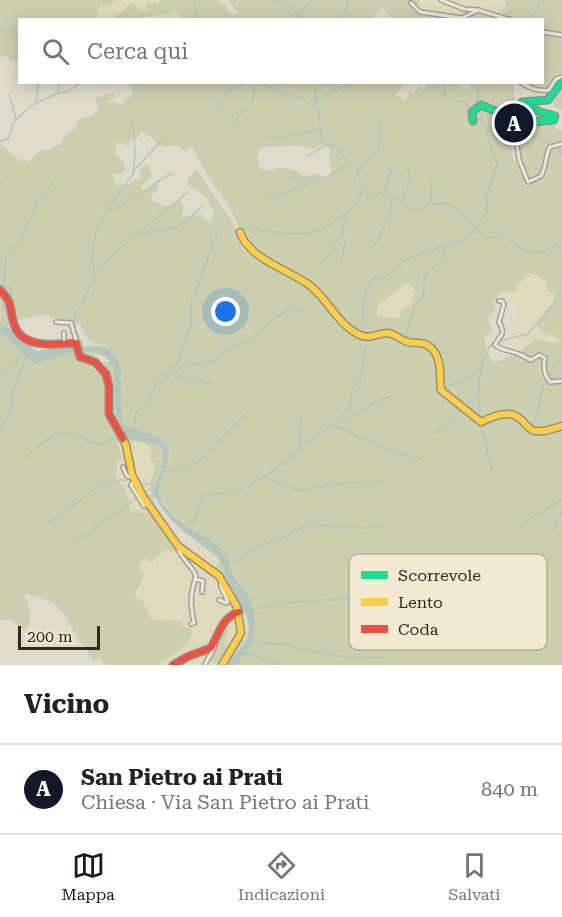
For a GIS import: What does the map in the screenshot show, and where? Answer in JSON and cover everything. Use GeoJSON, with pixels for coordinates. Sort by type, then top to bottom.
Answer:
{"type":"FeatureCollection","features":[{"type":"Feature","properties":{"kind":"street"},"geometry":{"type":"LineString","coordinates":[[441,0],[464,9],[478,10],[504,18]]}},
{"type":"Feature","properties":{"kind":"street"},"geometry":{"type":"LineString","coordinates":[[411,3],[420,12],[462,18],[478,10]]}},
{"type":"Feature","properties":{"kind":"street"},"geometry":{"type":"LineString","coordinates":[[544,32],[562,35]]}},
{"type":"Feature","properties":{"kind":"street"},"geometry":{"type":"LineString","coordinates":[[523,84],[545,91],[549,90],[556,80],[562,79]]}},
{"type":"Feature","properties":{"kind":"street"},"geometry":{"type":"LineString","coordinates":[[473,121],[472,112],[481,105],[493,107],[505,115],[531,122],[554,120],[555,117],[522,102],[548,100],[562,79]]}},
{"type":"Feature","properties":{"kind":"street"},"geometry":{"type":"LineString","coordinates":[[505,115],[503,120],[516,133],[519,159],[528,182],[542,175],[550,147],[562,144]]}},
{"type":"Feature","properties":{"kind":"street"},"geometry":{"type":"LineString","coordinates":[[240,232],[245,243],[260,258],[284,269],[314,289],[328,302],[339,319],[353,331],[364,337],[374,338],[384,333],[397,335],[408,342],[422,342],[433,349],[441,370],[441,390],[448,398],[467,410],[474,419],[481,422],[500,414],[508,414],[520,418],[528,428],[536,432],[562,426]]}},
{"type":"Feature","properties":{"kind":"street"},"geometry":{"type":"LineString","coordinates":[[0,290],[8,298],[13,322],[33,343],[77,344]]}},
{"type":"Feature","properties":{"kind":"street"},"geometry":{"type":"LineString","coordinates":[[499,301],[504,304],[499,322],[503,329],[502,336],[495,345],[507,352],[519,353],[531,360],[539,355],[545,358],[543,367],[546,378],[550,382],[562,381]]}},
{"type":"Feature","properties":{"kind":"street"},"geometry":{"type":"LineString","coordinates":[[56,322],[71,323],[80,357],[95,362],[106,374],[109,383],[109,414],[126,445],[134,480],[152,510],[178,546],[216,573],[239,612],[241,633],[222,665]]}},
{"type":"Feature","properties":{"kind":"street"},"geometry":{"type":"LineString","coordinates":[[64,333],[64,342]]}},
{"type":"Feature","properties":{"kind":"street"},"geometry":{"type":"LineString","coordinates":[[123,467],[128,478],[134,480]]}},
{"type":"Feature","properties":{"kind":"street"},"geometry":{"type":"LineString","coordinates":[[134,480],[131,484],[144,506]]}},
{"type":"Feature","properties":{"kind":"street"},"geometry":{"type":"LineString","coordinates":[[178,546],[178,552],[194,572],[195,579],[190,598],[194,623],[191,624]]}},
{"type":"Feature","properties":{"kind":"street"},"geometry":{"type":"LineString","coordinates":[[195,579],[202,580],[202,592]]}},
{"type":"Feature","properties":{"kind":"street"},"geometry":{"type":"LineString","coordinates":[[219,600],[228,602],[221,587],[221,580]]}},
{"type":"Feature","properties":{"kind":"street"},"geometry":{"type":"LineString","coordinates":[[205,665],[215,648],[218,632],[226,619],[230,614],[239,612]]}},
{"type":"Feature","properties":{"kind":"street"},"geometry":{"type":"LineString","coordinates":[[173,665],[188,656],[211,648],[215,642]]}},
{"type":"Feature","properties":{"kind":"shaded area"},"geometry":{"type":"Polygon","coordinates":[[[116,0],[159,0],[156,4],[145,4],[144,11],[136,5],[117,13],[115,18],[95,18],[100,5],[113,6],[116,0]]]}},
{"type":"Feature","properties":{"kind":"shaded area"},"geometry":{"type":"Polygon","coordinates":[[[420,0],[505,0],[507,18],[473,14],[464,18],[454,18],[422,14],[414,10],[420,0]]]}},
{"type":"Feature","properties":{"kind":"shaded area"},"geometry":{"type":"Polygon","coordinates":[[[172,10],[179,12],[182,18],[146,18],[169,13],[172,10]]]}},
{"type":"Feature","properties":{"kind":"shaded area"},"geometry":{"type":"Polygon","coordinates":[[[529,272],[546,281],[551,292],[556,293],[558,297],[553,306],[538,321],[548,336],[555,335],[561,340],[558,343],[542,340],[521,347],[515,343],[511,332],[516,310],[509,302],[514,298],[516,286],[529,272]]]}},
{"type":"Feature","properties":{"kind":"shaded area"},"geometry":{"type":"Polygon","coordinates":[[[405,283],[410,284],[416,292],[410,307],[397,318],[378,317],[376,310],[379,304],[405,283]]]}},
{"type":"Feature","properties":{"kind":"shaded area"},"geometry":{"type":"Polygon","coordinates":[[[0,325],[9,328],[36,351],[98,346],[108,349],[115,355],[121,372],[121,411],[124,424],[156,437],[169,450],[160,488],[163,504],[181,522],[222,550],[238,582],[249,597],[254,615],[254,635],[250,646],[236,665],[226,665],[246,640],[249,624],[247,617],[232,591],[218,558],[179,528],[157,501],[153,493],[163,461],[162,452],[156,445],[131,438],[123,429],[116,412],[111,365],[105,357],[83,352],[35,364],[0,333],[0,325]]]}},
{"type":"Feature","properties":{"kind":"shaded area"},"geometry":{"type":"Polygon","coordinates":[[[126,439],[148,444],[151,451],[151,462],[155,463],[154,476],[149,486],[152,510],[146,514],[131,511],[125,491],[121,483],[116,480],[117,460],[122,459],[122,450],[118,442],[126,439]]]}},
{"type":"Feature","properties":{"kind":"shaded area"},"geometry":{"type":"Polygon","coordinates":[[[201,546],[215,554],[220,561],[215,565],[239,612],[244,610],[247,615],[249,627],[246,640],[239,638],[234,647],[227,644],[225,639],[227,629],[215,639],[207,659],[216,665],[163,665],[161,663],[169,655],[176,654],[182,648],[192,629],[181,627],[182,621],[161,619],[152,621],[146,604],[142,599],[134,596],[139,564],[148,558],[154,560],[166,549],[178,550],[192,557],[201,546]]]}},
{"type":"Feature","properties":{"kind":"green space"},"geometry":{"type":"Polygon","coordinates":[[[0,0],[116,0],[109,7],[100,5],[95,18],[18,18],[18,63],[6,56],[0,57],[0,0]]]}},
{"type":"Feature","properties":{"kind":"green space"},"geometry":{"type":"Polygon","coordinates":[[[159,0],[218,0],[229,13],[236,16],[238,13],[228,0],[420,0],[414,10],[418,13],[455,18],[393,18],[382,8],[373,18],[182,18],[179,12],[172,10],[169,13],[142,18],[115,18],[130,3],[144,11],[146,3],[159,3],[159,0]]]}},
{"type":"Feature","properties":{"kind":"green space"},"geometry":{"type":"Polygon","coordinates":[[[505,0],[562,0],[562,74],[557,75],[547,90],[527,85],[544,84],[544,18],[507,18],[501,11],[506,4],[505,0]]]}},
{"type":"Feature","properties":{"kind":"green space"},"geometry":{"type":"Polygon","coordinates":[[[480,12],[495,18],[465,18],[480,12]]]}},
{"type":"Feature","properties":{"kind":"green space"},"geometry":{"type":"Polygon","coordinates":[[[129,84],[405,84],[395,95],[406,100],[409,92],[413,94],[419,87],[425,89],[428,84],[459,84],[461,89],[470,88],[468,84],[514,84],[514,102],[553,119],[556,129],[562,130],[562,665],[236,665],[250,646],[249,596],[221,549],[173,516],[160,498],[159,484],[171,455],[169,449],[124,424],[121,410],[122,375],[103,346],[91,342],[79,323],[41,315],[15,321],[11,300],[0,285],[0,143],[20,161],[30,161],[39,151],[49,150],[60,144],[65,136],[73,131],[79,120],[99,110],[95,98],[113,93],[115,97],[107,102],[123,104],[134,94],[129,84]],[[500,110],[501,119],[516,138],[516,141],[510,144],[514,161],[519,161],[521,155],[518,128],[521,118],[500,110]],[[141,131],[137,139],[130,139],[130,145],[127,146],[120,141],[117,143],[115,153],[123,162],[125,171],[123,174],[113,174],[117,186],[138,180],[140,169],[148,165],[152,175],[141,187],[142,190],[157,184],[159,187],[151,200],[167,207],[181,201],[182,217],[202,214],[205,220],[213,223],[212,216],[215,210],[210,207],[207,198],[188,185],[188,179],[196,169],[235,226],[242,249],[259,262],[272,266],[293,279],[295,276],[268,260],[243,236],[230,208],[192,147],[187,149],[187,153],[177,145],[160,145],[141,131]],[[323,144],[315,148],[298,145],[264,147],[258,155],[259,164],[264,170],[285,168],[304,175],[318,173],[322,178],[332,175],[329,158],[331,149],[323,144]],[[529,272],[522,282],[517,284],[516,291],[503,292],[497,300],[493,301],[496,309],[488,318],[492,331],[484,337],[494,363],[506,357],[519,355],[523,347],[531,344],[535,339],[554,343],[561,340],[555,335],[545,335],[537,324],[558,297],[557,295],[548,292],[546,281],[529,272]],[[406,283],[379,304],[376,310],[378,317],[397,318],[401,316],[402,308],[410,307],[416,292],[410,284],[406,283]]]}},
{"type":"Feature","properties":{"kind":"green space"},"geometry":{"type":"Polygon","coordinates":[[[562,84],[562,111],[553,105],[557,88],[562,84]]]}},
{"type":"Feature","properties":{"kind":"green space"},"geometry":{"type":"Polygon","coordinates":[[[1,292],[10,306],[9,328],[0,325],[1,292]]]}},
{"type":"Feature","properties":{"kind":"green space"},"geometry":{"type":"Polygon","coordinates":[[[0,333],[35,364],[79,352],[105,356],[95,355],[93,360],[107,372],[103,361],[111,363],[114,406],[119,423],[129,435],[155,444],[162,453],[163,459],[154,487],[155,498],[153,500],[178,552],[166,549],[152,563],[148,558],[141,560],[139,569],[144,575],[134,596],[142,599],[152,620],[182,621],[182,627],[192,629],[186,645],[161,663],[163,665],[104,665],[100,658],[93,661],[85,646],[79,643],[67,618],[47,600],[24,594],[30,613],[29,622],[24,631],[12,620],[0,620],[0,333]],[[126,439],[118,442],[123,459],[117,460],[116,480],[125,490],[131,511],[146,514],[152,511],[143,496],[150,494],[151,476],[154,475],[155,463],[151,462],[151,451],[148,444],[126,439]]]}},
{"type":"Feature","properties":{"kind":"green space"},"geometry":{"type":"Polygon","coordinates":[[[220,561],[226,568],[229,583],[244,610],[239,612],[232,598],[227,599],[221,587],[221,580],[212,571],[220,561]]]}},
{"type":"Feature","properties":{"kind":"green space"},"geometry":{"type":"Polygon","coordinates":[[[227,629],[229,630],[225,639],[227,644],[234,647],[239,638],[246,640],[226,665],[215,663],[201,652],[206,650],[227,629]]]}},
{"type":"Feature","properties":{"kind":"waterway"},"geometry":{"type":"LineString","coordinates":[[194,0],[197,18]]}},
{"type":"Feature","properties":{"kind":"waterway"},"geometry":{"type":"LineString","coordinates":[[271,0],[289,6],[300,18]]}},
{"type":"Feature","properties":{"kind":"waterway"},"geometry":{"type":"LineString","coordinates":[[300,13],[311,0]]}},
{"type":"Feature","properties":{"kind":"waterway"},"geometry":{"type":"LineString","coordinates":[[343,18],[349,0]]}},
{"type":"Feature","properties":{"kind":"waterway"},"geometry":{"type":"LineString","coordinates":[[533,16],[541,0]]}},
{"type":"Feature","properties":{"kind":"waterway"},"geometry":{"type":"LineString","coordinates":[[0,29],[18,33]]}},
{"type":"Feature","properties":{"kind":"waterway"},"geometry":{"type":"LineString","coordinates":[[36,102],[39,84]]}},
{"type":"Feature","properties":{"kind":"waterway"},"geometry":{"type":"LineString","coordinates":[[58,93],[59,84]]}},
{"type":"Feature","properties":{"kind":"waterway"},"geometry":{"type":"LineString","coordinates":[[0,141],[8,139],[14,122],[36,103],[58,93],[68,92],[78,84]]}},
{"type":"Feature","properties":{"kind":"waterway"},"geometry":{"type":"LineString","coordinates":[[217,110],[226,91],[243,84]]}},
{"type":"Feature","properties":{"kind":"waterway"},"geometry":{"type":"LineString","coordinates":[[233,126],[239,116],[252,104],[256,84]]}},
{"type":"Feature","properties":{"kind":"waterway"},"geometry":{"type":"LineString","coordinates":[[265,84],[281,93],[304,99],[318,110]]}},
{"type":"Feature","properties":{"kind":"waterway"},"geometry":{"type":"LineString","coordinates":[[313,84],[322,143],[334,146],[347,162],[357,169],[362,185],[372,197],[385,191],[412,210],[418,211],[430,205],[447,204],[464,214],[483,235],[491,238],[502,236],[533,253],[544,251],[558,244],[562,248]]}},
{"type":"Feature","properties":{"kind":"waterway"},"geometry":{"type":"LineString","coordinates":[[317,102],[325,95],[351,84]]}},
{"type":"Feature","properties":{"kind":"waterway"},"geometry":{"type":"LineString","coordinates":[[433,84],[451,100],[465,102],[471,112]]}},
{"type":"Feature","properties":{"kind":"waterway"},"geometry":{"type":"LineString","coordinates":[[444,84],[446,97]]}},
{"type":"Feature","properties":{"kind":"waterway"},"geometry":{"type":"LineString","coordinates":[[478,105],[480,84]]}},
{"type":"Feature","properties":{"kind":"waterway"},"geometry":{"type":"LineString","coordinates":[[9,94],[16,119]]}},
{"type":"Feature","properties":{"kind":"waterway"},"geometry":{"type":"LineString","coordinates":[[476,228],[487,212],[486,196],[497,164],[479,109]]}},
{"type":"Feature","properties":{"kind":"waterway"},"geometry":{"type":"LineString","coordinates":[[475,115],[483,124]]}},
{"type":"Feature","properties":{"kind":"waterway"},"geometry":{"type":"LineString","coordinates":[[358,173],[379,147],[381,116]]}},
{"type":"Feature","properties":{"kind":"waterway"},"geometry":{"type":"LineString","coordinates":[[83,346],[75,329],[75,314],[82,306],[94,276],[93,246],[96,232],[108,207],[133,174],[135,154],[133,119]]}},
{"type":"Feature","properties":{"kind":"waterway"},"geometry":{"type":"LineString","coordinates":[[268,138],[294,135],[319,128]]}},
{"type":"Feature","properties":{"kind":"waterway"},"geometry":{"type":"LineString","coordinates":[[520,130],[552,145]]}},
{"type":"Feature","properties":{"kind":"waterway"},"geometry":{"type":"LineString","coordinates":[[134,170],[164,138]]}},
{"type":"Feature","properties":{"kind":"waterway"},"geometry":{"type":"LineString","coordinates":[[307,156],[324,146]]}},
{"type":"Feature","properties":{"kind":"waterway"},"geometry":{"type":"LineString","coordinates":[[556,147],[562,154]]}},
{"type":"Feature","properties":{"kind":"waterway"},"geometry":{"type":"LineString","coordinates":[[286,177],[303,180],[319,179],[334,173],[347,162]]}},
{"type":"Feature","properties":{"kind":"waterway"},"geometry":{"type":"LineString","coordinates":[[385,191],[393,166]]}},
{"type":"Feature","properties":{"kind":"waterway"},"geometry":{"type":"LineString","coordinates":[[403,201],[410,183],[408,168]]}},
{"type":"Feature","properties":{"kind":"waterway"},"geometry":{"type":"LineString","coordinates":[[106,212],[132,199],[172,173]]}},
{"type":"Feature","properties":{"kind":"waterway"},"geometry":{"type":"LineString","coordinates":[[431,202],[432,179]]}},
{"type":"Feature","properties":{"kind":"waterway"},"geometry":{"type":"LineString","coordinates":[[4,286],[6,256],[20,241],[39,199],[52,181]]}},
{"type":"Feature","properties":{"kind":"waterway"},"geometry":{"type":"LineString","coordinates":[[266,197],[283,194],[310,183]]}},
{"type":"Feature","properties":{"kind":"waterway"},"geometry":{"type":"LineString","coordinates":[[248,228],[290,233],[304,233],[322,228],[341,217],[356,203],[362,186]]}},
{"type":"Feature","properties":{"kind":"waterway"},"geometry":{"type":"LineString","coordinates":[[95,275],[118,250],[188,192]]}},
{"type":"Feature","properties":{"kind":"waterway"},"geometry":{"type":"LineString","coordinates":[[371,248],[378,241],[390,213],[394,196]]}},
{"type":"Feature","properties":{"kind":"waterway"},"geometry":{"type":"LineString","coordinates":[[137,235],[177,227],[202,206]]}},
{"type":"Feature","properties":{"kind":"waterway"},"geometry":{"type":"LineString","coordinates":[[321,264],[339,237],[347,219],[345,214]]}},
{"type":"Feature","properties":{"kind":"waterway"},"geometry":{"type":"LineString","coordinates":[[363,325],[364,298],[372,280],[378,276],[383,279],[408,258],[449,242],[458,243],[476,229]]}},
{"type":"Feature","properties":{"kind":"waterway"},"geometry":{"type":"LineString","coordinates":[[131,429],[135,423],[136,413],[148,403],[156,384],[177,363],[191,326],[191,302],[218,230]]}},
{"type":"Feature","properties":{"kind":"waterway"},"geometry":{"type":"LineString","coordinates":[[341,262],[345,243],[342,232]]}},
{"type":"Feature","properties":{"kind":"waterway"},"geometry":{"type":"LineString","coordinates":[[405,338],[413,309],[424,294],[424,275],[444,259],[446,245]]}},
{"type":"Feature","properties":{"kind":"waterway"},"geometry":{"type":"LineString","coordinates":[[0,285],[8,287],[13,293],[4,306],[9,319],[5,327]]}},
{"type":"Feature","properties":{"kind":"waterway"},"geometry":{"type":"LineString","coordinates":[[481,419],[479,382],[490,346],[528,334],[553,304],[562,286]]}},
{"type":"Feature","properties":{"kind":"waterway"},"geometry":{"type":"LineString","coordinates":[[159,383],[184,366],[214,361],[226,351],[253,338],[271,321],[291,308],[306,311]]}},
{"type":"Feature","properties":{"kind":"waterway"},"geometry":{"type":"LineString","coordinates":[[184,524],[195,521],[204,495],[234,493],[246,487],[283,465],[300,448],[333,425],[351,405],[352,390],[360,380],[366,346]]}},
{"type":"Feature","properties":{"kind":"waterway"},"geometry":{"type":"LineString","coordinates":[[531,427],[538,412],[543,386],[562,353]]}},
{"type":"Feature","properties":{"kind":"waterway"},"geometry":{"type":"LineString","coordinates":[[0,378],[23,355]]}},
{"type":"Feature","properties":{"kind":"waterway"},"geometry":{"type":"LineString","coordinates":[[0,432],[10,410],[14,389],[26,358]]}},
{"type":"Feature","properties":{"kind":"waterway"},"geometry":{"type":"LineString","coordinates":[[445,387],[471,377],[483,362]]}},
{"type":"Feature","properties":{"kind":"waterway"},"geometry":{"type":"LineString","coordinates":[[171,375],[183,380],[211,383]]}},
{"type":"Feature","properties":{"kind":"waterway"},"geometry":{"type":"LineString","coordinates":[[466,407],[477,395]]}},
{"type":"Feature","properties":{"kind":"waterway"},"geometry":{"type":"LineString","coordinates":[[340,429],[363,410],[389,397]]}},
{"type":"Feature","properties":{"kind":"waterway"},"geometry":{"type":"LineString","coordinates":[[436,433],[462,409]]}},
{"type":"Feature","properties":{"kind":"waterway"},"geometry":{"type":"LineString","coordinates":[[164,472],[187,467],[200,461],[246,414]]}},
{"type":"Feature","properties":{"kind":"waterway"},"geometry":{"type":"LineString","coordinates":[[300,446],[301,417]]}},
{"type":"Feature","properties":{"kind":"waterway"},"geometry":{"type":"LineString","coordinates":[[481,424],[492,470]]}},
{"type":"Feature","properties":{"kind":"waterway"},"geometry":{"type":"LineString","coordinates":[[333,425],[394,452],[422,459]]}},
{"type":"Feature","properties":{"kind":"waterway"},"geometry":{"type":"LineString","coordinates":[[25,457],[48,439],[62,434],[76,435],[98,445],[113,438],[121,440]]}},
{"type":"Feature","properties":{"kind":"waterway"},"geometry":{"type":"LineString","coordinates":[[126,440],[134,440],[133,438]]}},
{"type":"Feature","properties":{"kind":"waterway"},"geometry":{"type":"LineString","coordinates":[[262,477],[298,490],[345,483],[387,482]]}},
{"type":"Feature","properties":{"kind":"waterway"},"geometry":{"type":"LineString","coordinates":[[47,523],[61,516],[99,485],[120,480],[138,480],[141,483],[156,485]]}},
{"type":"Feature","properties":{"kind":"waterway"},"geometry":{"type":"LineString","coordinates":[[74,543],[154,486]]}},
{"type":"Feature","properties":{"kind":"waterway"},"geometry":{"type":"LineString","coordinates":[[520,525],[562,500]]}},
{"type":"Feature","properties":{"kind":"waterway"},"geometry":{"type":"LineString","coordinates":[[553,530],[562,512]]}},
{"type":"Feature","properties":{"kind":"waterway"},"geometry":{"type":"LineString","coordinates":[[232,563],[253,549],[307,525],[366,528],[383,526]]}},
{"type":"Feature","properties":{"kind":"waterway"},"geometry":{"type":"LineString","coordinates":[[251,610],[289,602],[349,599]]}},
{"type":"Feature","properties":{"kind":"waterway"},"geometry":{"type":"LineString","coordinates":[[251,639],[335,655],[385,657]]}},
{"type":"Feature","properties":{"kind":"waterway"},"geometry":{"type":"LineString","coordinates":[[244,652],[280,665]]}},
{"type":"Feature","properties":{"kind":"traffic: fast"},"geometry":{"type":"LineString","coordinates":[[473,121],[472,112],[481,105],[516,120],[533,122],[554,120],[555,116],[540,112],[522,102],[548,100],[562,81]]}},
{"type":"Feature","properties":{"kind":"traffic: slow"},"geometry":{"type":"LineString","coordinates":[[240,232],[244,241],[259,256],[315,290],[352,331],[367,337],[390,333],[405,341],[422,343],[430,347],[439,361],[441,390],[481,422],[510,414],[515,415],[534,431],[545,431],[562,426]]}},
{"type":"Feature","properties":{"kind":"traffic: slow"},"geometry":{"type":"LineString","coordinates":[[123,439],[132,475],[144,498],[178,546],[219,576],[237,607],[241,633],[222,665]]}},
{"type":"Feature","properties":{"kind":"traffic: jam"},"geometry":{"type":"LineString","coordinates":[[0,290],[9,303],[14,324],[24,338],[40,344],[76,343],[80,357],[95,362],[106,374],[109,387],[109,414],[123,439]]}},
{"type":"Feature","properties":{"kind":"traffic: jam"},"geometry":{"type":"LineString","coordinates":[[173,665],[211,648],[225,622],[233,614],[239,612]]}},
{"type":"Feature","properties":{"kind":"place","name":"San Pietro ai Prati"},"geometry":{"type":"Point","coordinates":[514,123]}}]}
